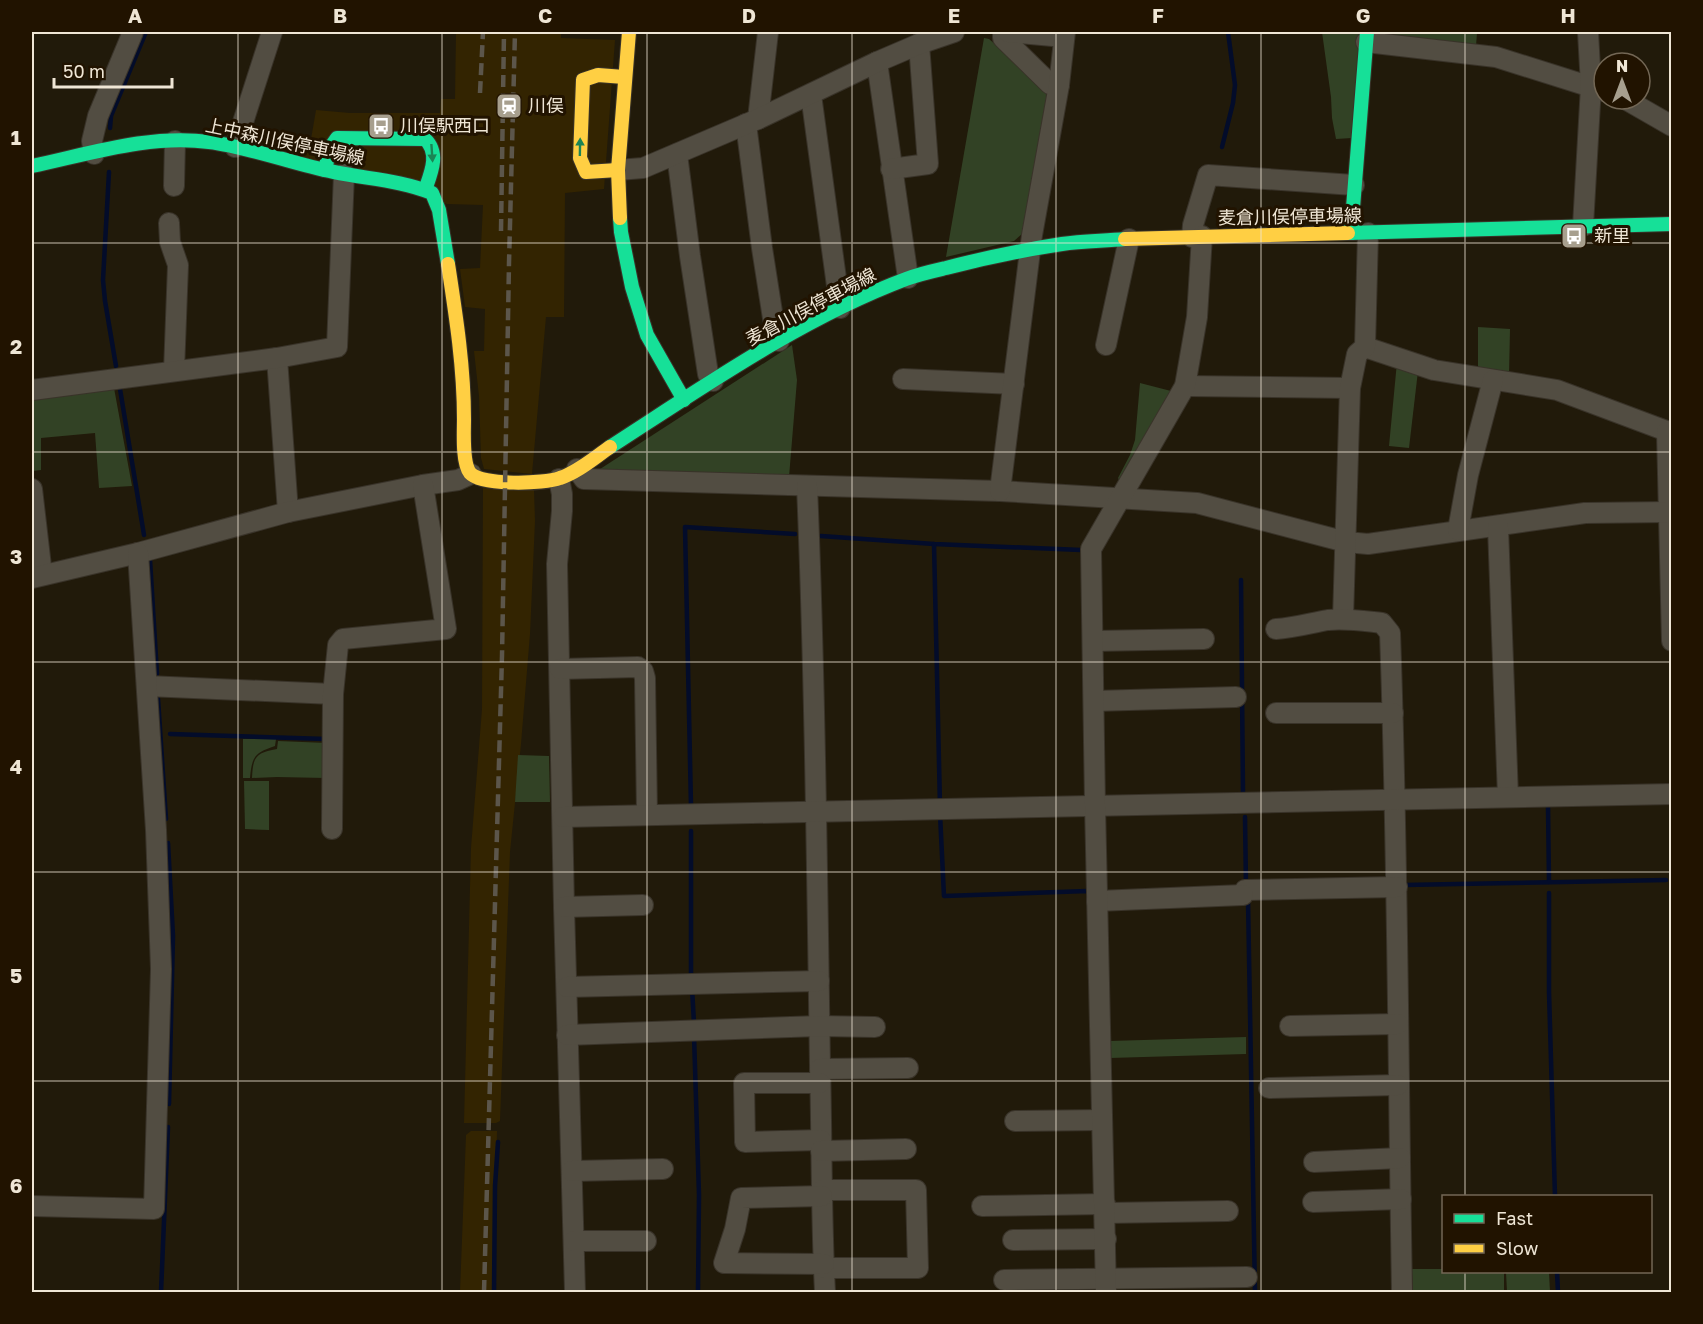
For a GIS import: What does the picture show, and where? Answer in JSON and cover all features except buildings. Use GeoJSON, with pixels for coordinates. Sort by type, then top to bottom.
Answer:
{"type":"FeatureCollection","features":[{"type":"Feature","properties":{"kind":"main road"},"geometry":{"type":"LineString","coordinates":[[629,32],[618,170],[621,232],[632,287],[647,334],[684,400]]}},
{"type":"Feature","properties":{"kind":"main road"},"geometry":{"type":"LineString","coordinates":[[1360,233],[1354,185],[1367,37]]}},
{"type":"Feature","properties":{"kind":"main road"},"geometry":{"type":"LineString","coordinates":[[618,170],[586,172],[583,167],[580,159],[583,80],[598,74],[624,77]]}},
{"type":"Feature","properties":{"kind":"main road"},"geometry":{"type":"LineString","coordinates":[[335,172],[330,145],[337,138],[425,139],[432,143],[434,152],[432,167],[425,190],[432,193],[439,210],[464,381],[465,451],[467,466],[471,474]]}},
{"type":"Feature","properties":{"kind":"main road","name":"上中森川俣停車場線"},"geometry":{"type":"LineString","coordinates":[[32,166],[159,141],[207,142],[425,190]]}},
{"type":"Feature","properties":{"kind":"main road","name":"麦倉川俣停車場線"},"geometry":{"type":"LineString","coordinates":[[471,474],[481,480],[505,482],[541,482],[559,479],[713,381],[840,308],[908,278],[971,261],[1063,244],[1129,239],[1671,224]]}},
{"type":"Feature","properties":{"kind":"street"},"geometry":{"type":"LineString","coordinates":[[235,147],[272,32]]}},
{"type":"Feature","properties":{"kind":"street"},"geometry":{"type":"LineString","coordinates":[[768,32],[752,122],[762,248],[775,331],[779,341]]}},
{"type":"Feature","properties":{"kind":"street"},"geometry":{"type":"LineString","coordinates":[[618,170],[643,168],[752,122],[877,62],[954,32]]}},
{"type":"Feature","properties":{"kind":"street"},"geometry":{"type":"LineString","coordinates":[[1003,32],[1002,38],[1050,84],[1059,85]]}},
{"type":"Feature","properties":{"kind":"street"},"geometry":{"type":"LineString","coordinates":[[1000,491],[1030,249],[1059,85],[1065,34],[1008,32]]}},
{"type":"Feature","properties":{"kind":"street"},"geometry":{"type":"LineString","coordinates":[[1588,32],[1592,57]]}},
{"type":"Feature","properties":{"kind":"street"},"geometry":{"type":"LineString","coordinates":[[94,153],[92,141],[98,116],[126,33]]}},
{"type":"Feature","properties":{"kind":"street"},"geometry":{"type":"LineString","coordinates":[[1367,37],[1496,57],[1592,86]]}},
{"type":"Feature","properties":{"kind":"street"},"geometry":{"type":"LineString","coordinates":[[891,169],[928,164],[919,44]]}},
{"type":"Feature","properties":{"kind":"street"},"geometry":{"type":"LineString","coordinates":[[877,62],[908,278]]}},
{"type":"Feature","properties":{"kind":"street"},"geometry":{"type":"LineString","coordinates":[[810,95],[840,308]]}},
{"type":"Feature","properties":{"kind":"street"},"geometry":{"type":"LineString","coordinates":[[1582,226],[1594,111]]}},
{"type":"Feature","properties":{"kind":"street"},"geometry":{"type":"LineString","coordinates":[[1645,111],[1671,126]]}},
{"type":"Feature","properties":{"kind":"street"},"geometry":{"type":"LineString","coordinates":[[174,186],[175,141]]}},
{"type":"Feature","properties":{"kind":"street"},"geometry":{"type":"LineString","coordinates":[[677,153],[708,374],[713,381]]}},
{"type":"Feature","properties":{"kind":"street"},"geometry":{"type":"LineString","coordinates":[[32,390],[277,358],[337,347],[335,172]]}},
{"type":"Feature","properties":{"kind":"street"},"geometry":{"type":"LineString","coordinates":[[1106,1286],[1091,549],[1185,387],[1197,317],[1197,237],[1193,225],[1208,175],[1354,185]]}},
{"type":"Feature","properties":{"kind":"street"},"geometry":{"type":"LineString","coordinates":[[170,223],[170,242],[178,265],[174,371]]}},
{"type":"Feature","properties":{"kind":"street"},"geometry":{"type":"LineString","coordinates":[[1360,233],[1365,347]]}},
{"type":"Feature","properties":{"kind":"street"},"geometry":{"type":"LineString","coordinates":[[1106,345],[1129,239]]}},
{"type":"Feature","properties":{"kind":"street"},"geometry":{"type":"LineString","coordinates":[[1365,347],[1434,370],[1557,390],[1669,433],[1671,640]]}},
{"type":"Feature","properties":{"kind":"street"},"geometry":{"type":"LineString","coordinates":[[1343,620],[1350,388],[1357,354],[1365,347]]}},
{"type":"Feature","properties":{"kind":"street"},"geometry":{"type":"LineString","coordinates":[[277,358],[288,512]]}},
{"type":"Feature","properties":{"kind":"street"},"geometry":{"type":"LineString","coordinates":[[903,379],[1014,384]]}},
{"type":"Feature","properties":{"kind":"street"},"geometry":{"type":"LineString","coordinates":[[1458,530],[1468,475],[1493,380]]}},
{"type":"Feature","properties":{"kind":"street"},"geometry":{"type":"LineString","coordinates":[[1185,387],[1350,388]]}},
{"type":"Feature","properties":{"kind":"street"},"geometry":{"type":"LineString","coordinates":[[577,469],[584,479],[1000,491],[1197,503],[1346,542],[1368,544],[1585,513],[1669,512]]}},
{"type":"Feature","properties":{"kind":"street"},"geometry":{"type":"LineString","coordinates":[[32,489],[37,577],[138,553],[288,512],[458,480],[471,474]]}},
{"type":"Feature","properties":{"kind":"street"},"geometry":{"type":"LineString","coordinates":[[559,479],[562,511],[557,554],[575,1293]]}},
{"type":"Feature","properties":{"kind":"street"},"geometry":{"type":"LineString","coordinates":[[332,829],[333,694],[338,645],[343,639],[446,629],[423,485]]}},
{"type":"Feature","properties":{"kind":"street"},"geometry":{"type":"LineString","coordinates":[[807,486],[812,594],[825,1293]]}},
{"type":"Feature","properties":{"kind":"street"},"geometry":{"type":"LineString","coordinates":[[1498,527],[1508,796]]}},
{"type":"Feature","properties":{"kind":"street"},"geometry":{"type":"LineString","coordinates":[[32,1206],[154,1209],[161,969],[156,830],[138,553]]}},
{"type":"Feature","properties":{"kind":"street"},"geometry":{"type":"LineString","coordinates":[[1276,629],[1329,620],[1343,620],[1382,623],[1390,633],[1395,799],[1402,1293]]}},
{"type":"Feature","properties":{"kind":"street"},"geometry":{"type":"LineString","coordinates":[[1093,641],[1204,639]]}},
{"type":"Feature","properties":{"kind":"street"},"geometry":{"type":"LineString","coordinates":[[560,669],[638,667],[643,671],[645,678],[647,815]]}},
{"type":"Feature","properties":{"kind":"street"},"geometry":{"type":"LineString","coordinates":[[147,686],[333,694]]}},
{"type":"Feature","properties":{"kind":"street"},"geometry":{"type":"LineString","coordinates":[[1094,701],[1236,697]]}},
{"type":"Feature","properties":{"kind":"street"},"geometry":{"type":"LineString","coordinates":[[1276,713],[1393,713]]}},
{"type":"Feature","properties":{"kind":"street"},"geometry":{"type":"LineString","coordinates":[[563,817],[1671,794]]}},
{"type":"Feature","properties":{"kind":"street"},"geometry":{"type":"LineString","coordinates":[[1097,901],[1396,886]]}},
{"type":"Feature","properties":{"kind":"street"},"geometry":{"type":"LineString","coordinates":[[564,907],[643,905]]}},
{"type":"Feature","properties":{"kind":"street"},"geometry":{"type":"LineString","coordinates":[[567,987],[819,981]]}},
{"type":"Feature","properties":{"kind":"street"},"geometry":{"type":"LineString","coordinates":[[1290,1026],[1398,1023]]}},
{"type":"Feature","properties":{"kind":"street"},"geometry":{"type":"LineString","coordinates":[[567,1035],[819,1026],[875,1027]]}},
{"type":"Feature","properties":{"kind":"street"},"geometry":{"type":"LineString","coordinates":[[906,1149],[745,1142],[744,1083],[908,1068]]}},
{"type":"Feature","properties":{"kind":"street"},"geometry":{"type":"LineString","coordinates":[[1269,1088],[1398,1085]]}},
{"type":"Feature","properties":{"kind":"street"},"geometry":{"type":"LineString","coordinates":[[1015,1121],[1102,1120]]}},
{"type":"Feature","properties":{"kind":"street"},"geometry":{"type":"LineString","coordinates":[[1314,1162],[1400,1158]]}},
{"type":"Feature","properties":{"kind":"street"},"geometry":{"type":"LineString","coordinates":[[572,1171],[663,1169]]}},
{"type":"Feature","properties":{"kind":"street"},"geometry":{"type":"LineString","coordinates":[[916,1190],[918,1268],[824,1266],[724,1263],[735,1229],[741,1198],[916,1190]]}},
{"type":"Feature","properties":{"kind":"street"},"geometry":{"type":"LineString","coordinates":[[1313,1202],[1401,1199]]}},
{"type":"Feature","properties":{"kind":"street"},"geometry":{"type":"LineString","coordinates":[[982,1206],[1228,1211]]}},
{"type":"Feature","properties":{"kind":"street"},"geometry":{"type":"LineString","coordinates":[[1012,1240],[1106,1239]]}},
{"type":"Feature","properties":{"kind":"street"},"geometry":{"type":"LineString","coordinates":[[574,1241],[646,1241]]}},
{"type":"Feature","properties":{"kind":"street"},"geometry":{"type":"LineString","coordinates":[[1004,1280],[1106,1286],[1247,1277]]}},
{"type":"Feature","properties":{"kind":"shaded area"},"geometry":{"type":"Polygon","coordinates":[[[456,32],[561,32],[561,38],[615,40],[604,189],[565,193],[564,317],[546,317],[532,474],[484,469],[481,458],[479,396],[474,351],[484,351],[485,309],[465,307],[460,269],[480,268],[483,205],[447,204],[299,158],[304,148],[310,145],[316,110],[350,113],[440,113],[441,99],[455,99],[456,32]]]}},
{"type":"Feature","properties":{"kind":"shaded area"},"geometry":{"type":"Polygon","coordinates":[[[483,488],[534,490],[535,521],[530,634],[510,852],[500,1121],[464,1123],[471,848],[482,709],[483,488]]]}},
{"type":"Feature","properties":{"kind":"shaded area"},"geometry":{"type":"Polygon","coordinates":[[[471,1131],[497,1131],[493,1292],[460,1292],[466,1135],[471,1131]]]}},
{"type":"Feature","properties":{"kind":"green space"},"geometry":{"type":"Polygon","coordinates":[[[1322,32],[1361,32],[1352,138],[1336,139],[1322,32]]]}},
{"type":"Feature","properties":{"kind":"green space"},"geometry":{"type":"Polygon","coordinates":[[[1377,32],[1477,32],[1476,47],[1377,35],[1377,32]]]}},
{"type":"Feature","properties":{"kind":"green space"},"geometry":{"type":"Polygon","coordinates":[[[984,38],[989,39],[1049,91],[1023,233],[1014,241],[946,257],[984,38]]]}},
{"type":"Feature","properties":{"kind":"green space"},"geometry":{"type":"Polygon","coordinates":[[[1478,327],[1510,329],[1509,376],[1478,370],[1478,327]]]}},
{"type":"Feature","properties":{"kind":"green space"},"geometry":{"type":"Polygon","coordinates":[[[792,345],[797,380],[789,477],[597,471],[792,345]]]}},
{"type":"Feature","properties":{"kind":"green space"},"geometry":{"type":"Polygon","coordinates":[[[1397,362],[1418,371],[1409,448],[1389,446],[1397,362]]]}},
{"type":"Feature","properties":{"kind":"green space"},"geometry":{"type":"Polygon","coordinates":[[[1140,383],[1171,391],[1119,480],[1135,440],[1140,383]]]}},
{"type":"Feature","properties":{"kind":"green space"},"geometry":{"type":"Polygon","coordinates":[[[114,388],[132,486],[99,488],[95,433],[41,438],[41,470],[33,471],[32,395],[114,388]]]}},
{"type":"Feature","properties":{"kind":"green space"},"geometry":{"type":"Polygon","coordinates":[[[243,739],[276,739],[275,746],[258,754],[253,760],[250,778],[243,778],[243,739]]]}},
{"type":"Feature","properties":{"kind":"green space"},"geometry":{"type":"Polygon","coordinates":[[[278,741],[327,743],[326,778],[252,778],[253,765],[257,757],[264,752],[277,749],[278,741]]]}},
{"type":"Feature","properties":{"kind":"green space"},"geometry":{"type":"Polygon","coordinates":[[[518,755],[549,756],[550,802],[515,802],[518,755]]]}},
{"type":"Feature","properties":{"kind":"green space"},"geometry":{"type":"Polygon","coordinates":[[[244,781],[269,781],[269,830],[245,829],[244,781]]]}},
{"type":"Feature","properties":{"kind":"green space"},"geometry":{"type":"Polygon","coordinates":[[[1246,1037],[1246,1054],[1110,1058],[1109,1041],[1246,1037]]]}},
{"type":"Feature","properties":{"kind":"green space"},"geometry":{"type":"Polygon","coordinates":[[[1412,1269],[1442,1269],[1442,1273],[1504,1273],[1504,1292],[1413,1292],[1412,1269]]]}},
{"type":"Feature","properties":{"kind":"green space"},"geometry":{"type":"Polygon","coordinates":[[[1506,1273],[1549,1273],[1550,1292],[1507,1292],[1506,1273]]]}},
{"type":"Feature","properties":{"kind":"waterway"},"geometry":{"type":"LineString","coordinates":[[110,128],[111,116],[146,32]]}},
{"type":"Feature","properties":{"kind":"waterway"},"geometry":{"type":"LineString","coordinates":[[1222,147],[1235,85],[1228,32]]}},
{"type":"Feature","properties":{"kind":"waterway"},"geometry":{"type":"LineString","coordinates":[[109,172],[103,280],[116,366]]}},
{"type":"Feature","properties":{"kind":"waterway"},"geometry":{"type":"LineString","coordinates":[[120,389],[144,535]]}},
{"type":"Feature","properties":{"kind":"waterway"},"geometry":{"type":"LineString","coordinates":[[691,806],[685,527],[795,534]]}},
{"type":"Feature","properties":{"kind":"waterway"},"geometry":{"type":"LineString","coordinates":[[821,536],[934,544],[1081,550]]}},
{"type":"Feature","properties":{"kind":"waterway"},"geometry":{"type":"LineString","coordinates":[[934,544],[940,806]]}},
{"type":"Feature","properties":{"kind":"waterway"},"geometry":{"type":"LineString","coordinates":[[150,560],[157,674]]}},
{"type":"Feature","properties":{"kind":"waterway"},"geometry":{"type":"LineString","coordinates":[[1241,580],[1243,794]]}},
{"type":"Feature","properties":{"kind":"waterway"},"geometry":{"type":"LineString","coordinates":[[158,699],[166,819]]}},
{"type":"Feature","properties":{"kind":"waterway"},"geometry":{"type":"LineString","coordinates":[[170,734],[326,739]]}},
{"type":"Feature","properties":{"kind":"waterway"},"geometry":{"type":"LineString","coordinates":[[1548,805],[1549,882]]}},
{"type":"Feature","properties":{"kind":"waterway"},"geometry":{"type":"LineString","coordinates":[[940,814],[944,896],[1087,891],[1091,893]]}},
{"type":"Feature","properties":{"kind":"waterway"},"geometry":{"type":"LineString","coordinates":[[1245,817],[1246,886]]}},
{"type":"Feature","properties":{"kind":"waterway"},"geometry":{"type":"LineString","coordinates":[[691,831],[691,977]]}},
{"type":"Feature","properties":{"kind":"waterway"},"geometry":{"type":"LineString","coordinates":[[168,843],[173,936],[169,1104]]}},
{"type":"Feature","properties":{"kind":"waterway"},"geometry":{"type":"LineString","coordinates":[[1404,885],[1666,880]]}},
{"type":"Feature","properties":{"kind":"waterway"},"geometry":{"type":"LineString","coordinates":[[1549,893],[1549,992],[1555,1195]]}},
{"type":"Feature","properties":{"kind":"waterway"},"geometry":{"type":"LineString","coordinates":[[1248,899],[1255,1292]]}},
{"type":"Feature","properties":{"kind":"waterway"},"geometry":{"type":"LineString","coordinates":[[692,988],[694,1023]]}},
{"type":"Feature","properties":{"kind":"waterway"},"geometry":{"type":"LineString","coordinates":[[694,1035],[699,1195],[698,1292]]}},
{"type":"Feature","properties":{"kind":"waterway"},"geometry":{"type":"LineString","coordinates":[[161,1292],[168,1127]]}},
{"type":"Feature","properties":{"kind":"waterway"},"geometry":{"type":"LineString","coordinates":[[494,1292],[495,1186],[498,1142]]}},
{"type":"Feature","properties":{"kind":"waterway"},"geometry":{"type":"LineString","coordinates":[[1557,1273],[1558,1292]]}},
{"type":"Feature","properties":{"kind":"railway"},"geometry":{"type":"LineString","coordinates":[[480,93],[483,32]]}},
{"type":"Feature","properties":{"kind":"railway"},"geometry":{"type":"LineString","coordinates":[[501,231],[504,32]]}},
{"type":"Feature","properties":{"kind":"railway"},"geometry":{"type":"LineString","coordinates":[[484,1292],[502,656],[515,32]]}},
{"type":"Feature","properties":{"kind":"traffic: fast"},"geometry":{"type":"LineString","coordinates":[[1351,233],[1367,32]]}},
{"type":"Feature","properties":{"kind":"traffic: fast"},"geometry":{"type":"LineString","coordinates":[[325,170],[330,148],[337,138],[425,139],[430,145],[433,157],[432,170],[425,190]]}},
{"type":"Feature","properties":{"kind":"traffic: fast"},"geometry":{"type":"LineString","coordinates":[[32,166],[120,146],[187,140],[225,144],[318,169],[408,185],[432,193],[439,210],[448,264]]}},
{"type":"Feature","properties":{"kind":"traffic: fast"},"geometry":{"type":"LineString","coordinates":[[620,218],[632,287],[647,335],[684,400]]}},
{"type":"Feature","properties":{"kind":"traffic: fast"},"geometry":{"type":"LineString","coordinates":[[1348,233],[1672,224]]}},
{"type":"Feature","properties":{"kind":"traffic: fast"},"geometry":{"type":"LineString","coordinates":[[610,447],[791,333],[867,295],[906,279],[1033,249],[1070,243],[1125,239]]}},
{"type":"Feature","properties":{"kind":"traffic: slow"},"geometry":{"type":"LineString","coordinates":[[620,218],[618,170],[629,32]]}},
{"type":"Feature","properties":{"kind":"traffic: slow"},"geometry":{"type":"LineString","coordinates":[[618,170],[586,172],[580,158],[583,80],[598,75],[624,77]]}},
{"type":"Feature","properties":{"kind":"traffic: slow"},"geometry":{"type":"LineString","coordinates":[[1125,239],[1348,233]]}},
{"type":"Feature","properties":{"kind":"traffic: slow"},"geometry":{"type":"LineString","coordinates":[[448,264],[461,361],[465,455],[470,473],[477,477],[500,482],[552,480],[573,472],[610,447]]}},
{"type":"Feature","properties":{"kind":"place","name":"川俣"},"geometry":{"type":"Point","coordinates":[509,106]}},
{"type":"Feature","properties":{"kind":"place","name":"川俣駅西口"},"geometry":{"type":"Point","coordinates":[381,126]}},
{"type":"Feature","properties":{"kind":"place","name":"新里"},"geometry":{"type":"Point","coordinates":[1574,236]}}]}
